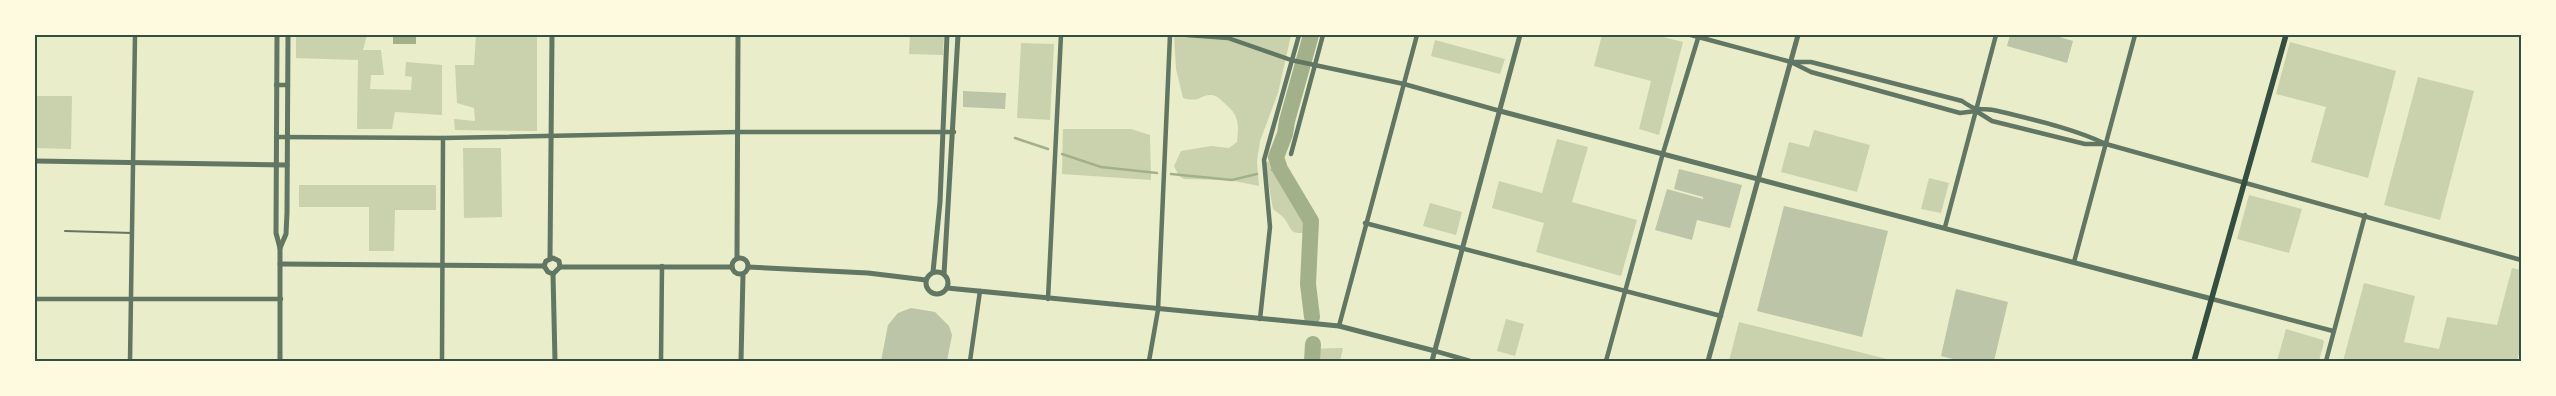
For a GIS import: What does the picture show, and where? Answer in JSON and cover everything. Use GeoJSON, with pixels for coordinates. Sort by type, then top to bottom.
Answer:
{"type":"FeatureCollection","features":[{"type":"Feature","properties":{"kind":"main road"},"geometry":{"type":"LineString","coordinates":[[2194,361],[2286,35]]}},
{"type":"Feature","properties":{"kind":"street"},"geometry":{"type":"LineString","coordinates":[[130,361],[135,35]]}},
{"type":"Feature","properties":{"kind":"street"},"geometry":{"type":"LineString","coordinates":[[277,35],[276,232],[280,248],[280,361]]}},
{"type":"Feature","properties":{"kind":"street"},"geometry":{"type":"LineString","coordinates":[[280,248],[286,234],[287,213],[288,35]]}},
{"type":"Feature","properties":{"kind":"street"},"geometry":{"type":"LineString","coordinates":[[544,266],[550,258],[552,35]]}},
{"type":"Feature","properties":{"kind":"street"},"geometry":{"type":"LineString","coordinates":[[738,35],[738,258]]}},
{"type":"Feature","properties":{"kind":"street"},"geometry":{"type":"LineString","coordinates":[[947,35],[940,202],[933,272],[926,280],[926,287],[934,294],[942,293],[947,288],[948,280],[944,274],[954,132],[958,35]]}},
{"type":"Feature","properties":{"kind":"street"},"geometry":{"type":"LineString","coordinates":[[1048,299],[1061,35]]}},
{"type":"Feature","properties":{"kind":"street"},"geometry":{"type":"LineString","coordinates":[[1149,361],[1158,310],[1170,35]]}},
{"type":"Feature","properties":{"kind":"street"},"geometry":{"type":"LineString","coordinates":[[1187,35],[1228,38],[1291,60],[1404,84],[2333,331]]}},
{"type":"Feature","properties":{"kind":"street"},"geometry":{"type":"LineString","coordinates":[[1260,320],[1270,227],[1264,160],[1291,60],[1300,35]]}},
{"type":"Feature","properties":{"kind":"street"},"geometry":{"type":"LineString","coordinates":[[1291,154],[1323,35]]}},
{"type":"Feature","properties":{"kind":"street"},"geometry":{"type":"LineString","coordinates":[[1339,326],[1365,223],[1417,35]]}},
{"type":"Feature","properties":{"kind":"street"},"geometry":{"type":"LineString","coordinates":[[1432,361],[1520,35]]}},
{"type":"Feature","properties":{"kind":"street"},"geometry":{"type":"LineString","coordinates":[[1691,35],[1791,62],[1811,72],[1960,113],[1994,110],[2058,127],[2106,144],[2244,181],[2521,260]]}},
{"type":"Feature","properties":{"kind":"street"},"geometry":{"type":"LineString","coordinates":[[1708,361],[1798,35]]}},
{"type":"Feature","properties":{"kind":"street"},"geometry":{"type":"LineString","coordinates":[[1945,227],[1996,35]]}},
{"type":"Feature","properties":{"kind":"street"},"geometry":{"type":"LineString","coordinates":[[2074,262],[2135,35]]}},
{"type":"Feature","properties":{"kind":"street"},"geometry":{"type":"LineString","coordinates":[[1606,361],[1662,154],[1698,36]]}},
{"type":"Feature","properties":{"kind":"street"},"geometry":{"type":"LineString","coordinates":[[1791,62],[1811,62],[1962,102],[1992,121],[2085,144],[2106,144]]}},
{"type":"Feature","properties":{"kind":"street"},"geometry":{"type":"LineString","coordinates":[[1843,81],[1846,71]]}},
{"type":"Feature","properties":{"kind":"street"},"geometry":{"type":"LineString","coordinates":[[1881,91],[1884,81]]}},
{"type":"Feature","properties":{"kind":"street"},"geometry":{"type":"LineString","coordinates":[[276,85],[288,85]]}},
{"type":"Feature","properties":{"kind":"street"},"geometry":{"type":"LineString","coordinates":[[944,91],[956,91]]}},
{"type":"Feature","properties":{"kind":"street"},"geometry":{"type":"LineString","coordinates":[[1922,102],[1925,92]]}},
{"type":"Feature","properties":{"kind":"street"},"geometry":{"type":"LineString","coordinates":[[2021,128],[2024,118]]}},
{"type":"Feature","properties":{"kind":"street"},"geometry":{"type":"LineString","coordinates":[[2055,136],[2058,127]]}},
{"type":"Feature","properties":{"kind":"street"},"geometry":{"type":"LineString","coordinates":[[276,137],[443,138],[738,132],[954,132]]}},
{"type":"Feature","properties":{"kind":"street"},"geometry":{"type":"LineString","coordinates":[[442,361],[443,138]]}},
{"type":"Feature","properties":{"kind":"street"},"geometry":{"type":"LineString","coordinates":[[35,162],[287,165]]}},
{"type":"Feature","properties":{"kind":"street"},"geometry":{"type":"LineString","coordinates":[[940,202],[949,202]]}},
{"type":"Feature","properties":{"kind":"street"},"geometry":{"type":"LineString","coordinates":[[276,212],[287,213]]}},
{"type":"Feature","properties":{"kind":"street"},"geometry":{"type":"LineString","coordinates":[[2326,361],[2365,215]]}},
{"type":"Feature","properties":{"kind":"street"},"geometry":{"type":"LineString","coordinates":[[1365,223],[1461,250],[1721,316]]}},
{"type":"Feature","properties":{"kind":"street"},"geometry":{"type":"LineString","coordinates":[[550,258],[558,260],[560,267]]}},
{"type":"Feature","properties":{"kind":"street"},"geometry":{"type":"LineString","coordinates":[[743,274],[736,273],[732,266],[733,261],[738,258],[745,260],[748,267]]}},
{"type":"Feature","properties":{"kind":"street"},"geometry":{"type":"LineString","coordinates":[[280,264],[544,266]]}},
{"type":"Feature","properties":{"kind":"street"},"geometry":{"type":"LineString","coordinates":[[544,266],[548,272],[553,274]]}},
{"type":"Feature","properties":{"kind":"street"},"geometry":{"type":"LineString","coordinates":[[661,361],[662,266]]}},
{"type":"Feature","properties":{"kind":"street"},"geometry":{"type":"LineString","coordinates":[[555,361],[553,274],[560,267],[732,266]]}},
{"type":"Feature","properties":{"kind":"street"},"geometry":{"type":"LineString","coordinates":[[741,361],[743,274],[748,267]]}},
{"type":"Feature","properties":{"kind":"street"},"geometry":{"type":"LineString","coordinates":[[748,267],[860,273],[926,280]]}},
{"type":"Feature","properties":{"kind":"street"},"geometry":{"type":"LineString","coordinates":[[933,272],[944,274]]}},
{"type":"Feature","properties":{"kind":"street"},"geometry":{"type":"LineString","coordinates":[[947,288],[1260,320],[1339,326],[1470,361]]}},
{"type":"Feature","properties":{"kind":"street"},"geometry":{"type":"LineString","coordinates":[[970,361],[980,291]]}},
{"type":"Feature","properties":{"kind":"street"},"geometry":{"type":"LineString","coordinates":[[35,299],[131,301],[281,299]]}},
{"type":"Feature","properties":{"kind":"lane"},"geometry":{"type":"LineString","coordinates":[[65,232],[132,233]]}},
{"type":"Feature","properties":{"kind":"shaded area"},"geometry":{"type":"Polygon","coordinates":[[[296,35],[367,35],[363,50],[381,50],[384,75],[371,75],[370,89],[411,90],[412,77],[405,76],[406,62],[442,65],[442,115],[395,112],[392,129],[357,129],[358,60],[296,58],[296,35]]]}},
{"type":"Feature","properties":{"kind":"shaded area"},"geometry":{"type":"Polygon","coordinates":[[[393,35],[416,35],[416,44],[393,44],[393,35]]]}},
{"type":"Feature","properties":{"kind":"shaded area"},"geometry":{"type":"Polygon","coordinates":[[[476,35],[537,35],[537,131],[455,130],[454,119],[475,121],[474,108],[457,103],[455,65],[474,65],[476,35]]]}},
{"type":"Feature","properties":{"kind":"shaded area"},"geometry":{"type":"Polygon","coordinates":[[[910,35],[944,35],[943,55],[909,54],[910,35]]]}},
{"type":"Feature","properties":{"kind":"shaded area"},"geometry":{"type":"Polygon","coordinates":[[[1174,35],[1291,35],[1278,93],[1260,141],[1257,161],[1259,186],[1229,180],[1184,179],[1179,176],[1174,166],[1181,151],[1211,146],[1229,148],[1237,142],[1238,123],[1232,110],[1217,97],[1208,95],[1193,100],[1183,98],[1176,69],[1174,35]]]}},
{"type":"Feature","properties":{"kind":"shaded area"},"geometry":{"type":"Polygon","coordinates":[[[1602,35],[1655,35],[1683,42],[1659,135],[1639,129],[1651,81],[1594,66],[1602,35]]]}},
{"type":"Feature","properties":{"kind":"shaded area"},"geometry":{"type":"Polygon","coordinates":[[[1435,40],[1505,59],[1500,74],[1431,56],[1435,40]]]}},
{"type":"Feature","properties":{"kind":"shaded area"},"geometry":{"type":"Polygon","coordinates":[[[2290,42],[2396,71],[2368,178],[2311,162],[2326,107],[2276,94],[2290,42]]]}},
{"type":"Feature","properties":{"kind":"shaded area"},"geometry":{"type":"Polygon","coordinates":[[[1021,43],[1054,44],[1050,120],[1017,118],[1021,43]]]}},
{"type":"Feature","properties":{"kind":"shaded area"},"geometry":{"type":"Polygon","coordinates":[[[2418,77],[2474,91],[2440,220],[2384,205],[2418,77]]]}},
{"type":"Feature","properties":{"kind":"shaded area"},"geometry":{"type":"Polygon","coordinates":[[[35,96],[72,96],[71,149],[35,148],[35,96]]]}},
{"type":"Feature","properties":{"kind":"shaded area"},"geometry":{"type":"Polygon","coordinates":[[[1063,129],[1131,129],[1150,135],[1151,180],[1062,174],[1063,129]]]}},
{"type":"Feature","properties":{"kind":"shaded area"},"geometry":{"type":"Polygon","coordinates":[[[1814,130],[1870,145],[1857,192],[1781,172],[1789,142],[1809,147],[1814,130]]]}},
{"type":"Feature","properties":{"kind":"shaded area"},"geometry":{"type":"Polygon","coordinates":[[[1557,139],[1588,147],[1572,202],[1637,220],[1621,276],[1536,252],[1544,223],[1492,208],[1499,181],[1542,193],[1557,139]]]}},
{"type":"Feature","properties":{"kind":"shaded area"},"geometry":{"type":"Polygon","coordinates":[[[463,148],[501,148],[502,217],[464,218],[463,148]]]}},
{"type":"Feature","properties":{"kind":"shaded area"},"geometry":{"type":"Polygon","coordinates":[[[1268,161],[1304,213],[1307,225],[1304,233],[1293,231],[1283,217],[1273,209],[1265,163],[1268,161]]]}},
{"type":"Feature","properties":{"kind":"shaded area"},"geometry":{"type":"Polygon","coordinates":[[[1929,178],[1949,183],[1941,213],[1921,209],[1929,178]]]}},
{"type":"Feature","properties":{"kind":"shaded area"},"geometry":{"type":"Polygon","coordinates":[[[299,185],[436,185],[436,210],[395,210],[394,251],[369,251],[369,207],[299,207],[299,185]]]}},
{"type":"Feature","properties":{"kind":"shaded area"},"geometry":{"type":"Polygon","coordinates":[[[2249,195],[2302,209],[2289,253],[2237,239],[2249,195]]]}},
{"type":"Feature","properties":{"kind":"shaded area"},"geometry":{"type":"Polygon","coordinates":[[[1430,203],[1462,212],[1456,235],[1423,226],[1430,203]]]}},
{"type":"Feature","properties":{"kind":"shaded area"},"geometry":{"type":"Polygon","coordinates":[[[2512,268],[2521,270],[2521,346],[2517,361],[2343,361],[2364,283],[2415,296],[2404,342],[2439,349],[2447,317],[2497,325],[2512,268]]]}},
{"type":"Feature","properties":{"kind":"shaded area"},"geometry":{"type":"Polygon","coordinates":[[[1506,319],[1524,324],[1515,356],[1497,351],[1506,319]]]}},
{"type":"Feature","properties":{"kind":"shaded area"},"geometry":{"type":"Polygon","coordinates":[[[1739,322],[1895,361],[1729,361],[1739,322]]]}},
{"type":"Feature","properties":{"kind":"shaded area"},"geometry":{"type":"Polygon","coordinates":[[[2286,329],[2323,340],[2319,361],[2277,361],[2286,329]]]}},
{"type":"Feature","properties":{"kind":"shaded area"},"geometry":{"type":"Polygon","coordinates":[[[1343,348],[1340,361],[1306,361],[1306,349],[1343,348]]]}},
{"type":"Feature","properties":{"kind":"building"},"geometry":{"type":"Polygon","coordinates":[[[2010,35],[2053,35],[2073,41],[2067,63],[2007,46],[2010,35]]]}},
{"type":"Feature","properties":{"kind":"building"},"geometry":{"type":"Polygon","coordinates":[[[963,91],[1006,93],[1005,109],[963,107],[963,91]]]}},
{"type":"Feature","properties":{"kind":"building"},"geometry":{"type":"Polygon","coordinates":[[[1679,169],[1742,185],[1730,228],[1697,220],[1692,240],[1655,230],[1667,189],[1703,199],[1703,197],[1674,189],[1679,169]]]}},
{"type":"Feature","properties":{"kind":"building"},"geometry":{"type":"Polygon","coordinates":[[[1784,206],[1888,231],[1862,337],[1757,311],[1784,206]]]}},
{"type":"Feature","properties":{"kind":"building"},"geometry":{"type":"Polygon","coordinates":[[[1956,289],[2008,302],[1994,361],[1961,361],[1941,356],[1956,289]]]}},
{"type":"Feature","properties":{"kind":"building"},"geometry":{"type":"Polygon","coordinates":[[[911,308],[935,312],[949,326],[952,335],[947,361],[881,361],[888,325],[898,313],[911,308]]]}},
{"type":"Feature","properties":{"kind":"waterway"},"geometry":{"type":"LineString","coordinates":[[1311,35],[1285,134],[1276,157],[1280,169],[1311,221],[1308,284],[1312,317]]}},
{"type":"Feature","properties":{"kind":"waterway"},"geometry":{"type":"LineString","coordinates":[[1015,138],[1048,149]]}},
{"type":"Feature","properties":{"kind":"waterway"},"geometry":{"type":"LineString","coordinates":[[1062,154],[1101,167],[1157,173]]}},
{"type":"Feature","properties":{"kind":"waterway"},"geometry":{"type":"LineString","coordinates":[[1272,170],[1280,169]]}},
{"type":"Feature","properties":{"kind":"waterway"},"geometry":{"type":"LineString","coordinates":[[1171,174],[1232,180],[1257,174]]}},
{"type":"Feature","properties":{"kind":"waterway"},"geometry":{"type":"LineString","coordinates":[[1312,361],[1313,344]]}}]}
